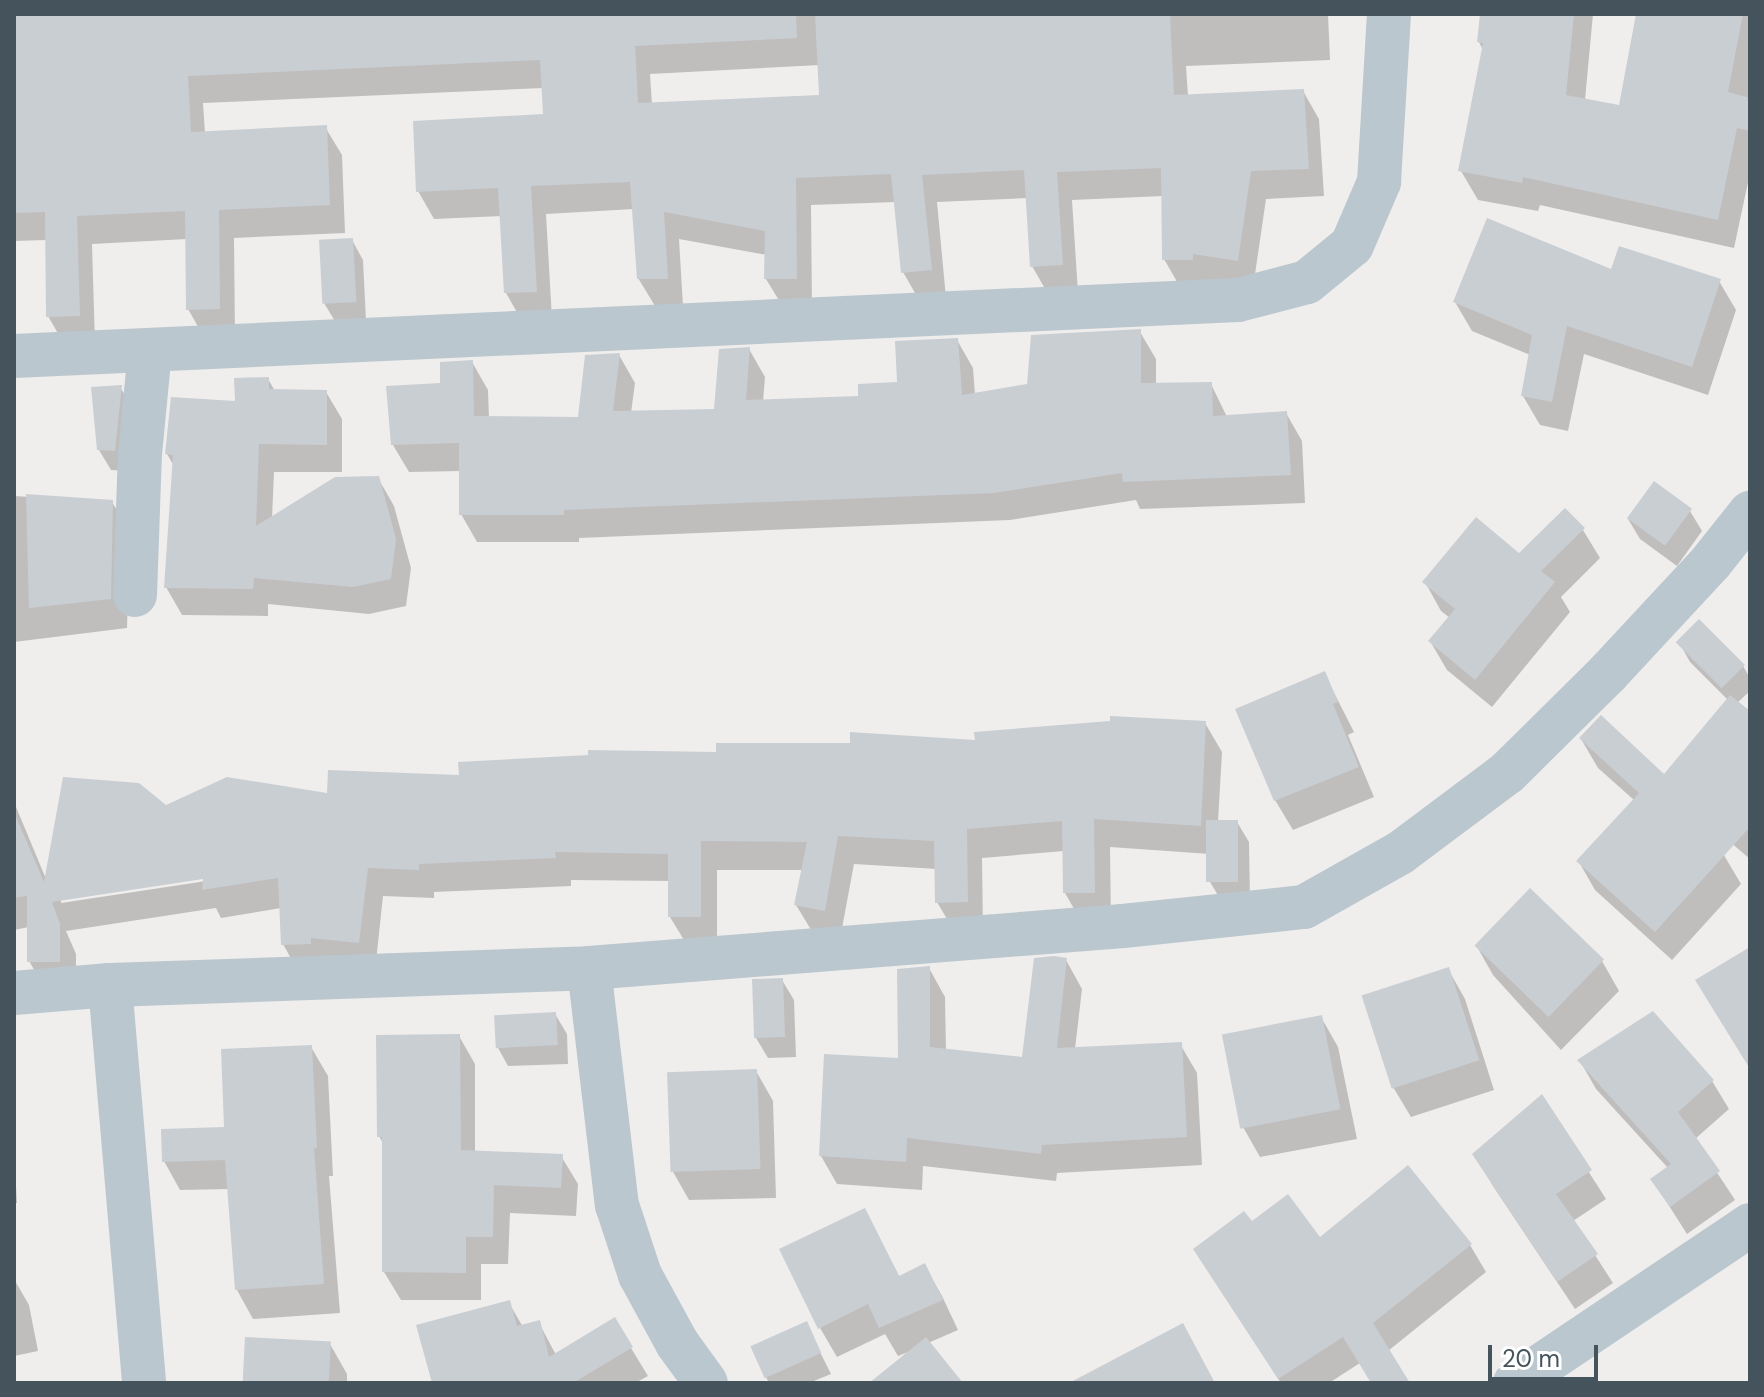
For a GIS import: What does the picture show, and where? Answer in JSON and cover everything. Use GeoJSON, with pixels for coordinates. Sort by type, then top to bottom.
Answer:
{"type":"FeatureCollection","features":[{"type":"Feature","properties":{"kind":"street"},"geometry":{"type":"LineString","coordinates":[[14,356],[1238,300],[1307,282],[1352,245],[1379,182],[1389,14]]}},
{"type":"Feature","properties":{"kind":"street"},"geometry":{"type":"LineString","coordinates":[[135,595],[140,454],[150,350]]}},
{"type":"Feature","properties":{"kind":"street"},"geometry":{"type":"LineString","coordinates":[[14,993],[110,985],[589,968],[1123,926],[1304,907],[1400,853],[1507,773],[1619,662],[1711,562],[1750,513]]}},
{"type":"Feature","properties":{"kind":"street"},"geometry":{"type":"LineString","coordinates":[[589,968],[617,1205],[640,1275],[677,1343],[706,1383]]}},
{"type":"Feature","properties":{"kind":"street"},"geometry":{"type":"LineString","coordinates":[[110,985],[144,1383]]}},
{"type":"Feature","properties":{"kind":"street"},"geometry":{"type":"LineString","coordinates":[[1515,1383],[1750,1225]]}},
{"type":"Feature","properties":{"kind":"building"},"geometry":{"type":"Polygon","coordinates":[[[14,14],[796,14],[797,38],[635,46],[638,103],[819,95],[815,14],[1170,14],[1174,95],[1304,89],[1309,169],[1251,171],[1238,261],[1193,254],[1193,260],[1162,260],[1161,168],[1057,172],[1063,265],[1030,267],[1024,170],[922,175],[932,270],[901,273],[891,174],[796,178],[797,279],[764,279],[765,231],[664,212],[668,279],[637,279],[630,182],[531,186],[537,292],[504,293],[498,188],[416,192],[413,121],[543,114],[540,60],[188,76],[191,132],[327,125],[330,205],[219,210],[220,309],[186,310],[185,211],[77,216],[80,316],[46,317],[45,212],[14,213],[14,14]]]}},
{"type":"Feature","properties":{"kind":"building"},"geometry":{"type":"Polygon","coordinates":[[[1480,14],[1574,14],[1566,95],[1619,105],[1636,14],[1743,14],[1728,92],[1750,98],[1750,131],[1737,128],[1718,220],[1523,177],[1522,183],[1458,171],[1483,43],[1477,42],[1480,14]]]}},
{"type":"Feature","properties":{"kind":"building"},"geometry":{"type":"Polygon","coordinates":[[[1487,218],[1611,269],[1619,246],[1721,279],[1692,367],[1567,326],[1552,402],[1521,396],[1532,335],[1453,302],[1487,218]]]}},
{"type":"Feature","properties":{"kind":"building"},"geometry":{"type":"Polygon","coordinates":[[[353,238],[356,302],[322,304],[319,240],[353,238]]]}},
{"type":"Feature","properties":{"kind":"building"},"geometry":{"type":"Polygon","coordinates":[[[1141,329],[1141,383],[1212,382],[1213,416],[1287,411],[1291,475],[1123,482],[1122,473],[994,493],[564,510],[564,515],[459,515],[459,443],[391,445],[386,386],[440,383],[440,362],[473,360],[474,416],[578,417],[585,355],[620,353],[613,411],[714,409],[719,349],[750,347],[746,400],[858,396],[858,384],[897,382],[895,341],[958,338],[962,395],[1027,384],[1031,335],[1141,329]]]}},
{"type":"Feature","properties":{"kind":"building"},"geometry":{"type":"Polygon","coordinates":[[[269,377],[269,389],[327,390],[327,445],[259,444],[256,526],[335,477],[379,476],[396,539],[391,579],[353,587],[254,578],[253,589],[164,588],[173,455],[165,454],[171,397],[235,401],[234,378],[269,377]]]}},
{"type":"Feature","properties":{"kind":"building"},"geometry":{"type":"Polygon","coordinates":[[[122,385],[115,451],[97,450],[91,387],[122,385]]]}},
{"type":"Feature","properties":{"kind":"building"},"geometry":{"type":"Polygon","coordinates":[[[1654,481],[1692,509],[1665,546],[1627,518],[1654,481]]]}},
{"type":"Feature","properties":{"kind":"building"},"geometry":{"type":"Polygon","coordinates":[[[26,494],[113,500],[111,599],[29,608],[26,494]]]}},
{"type":"Feature","properties":{"kind":"building"},"geometry":{"type":"Polygon","coordinates":[[[1565,508],[1585,528],[1541,571],[1555,582],[1475,680],[1428,641],[1455,609],[1422,582],[1476,517],[1519,553],[1565,508]]]}},
{"type":"Feature","properties":{"kind":"building"},"geometry":{"type":"Polygon","coordinates":[[[1699,619],[1745,665],[1722,688],[1676,642],[1699,619]]]}},
{"type":"Feature","properties":{"kind":"building"},"geometry":{"type":"Polygon","coordinates":[[[1325,671],[1338,702],[1333,704],[1359,767],[1274,801],[1235,709],[1325,671]]]}},
{"type":"Feature","properties":{"kind":"building"},"geometry":{"type":"Polygon","coordinates":[[[1730,695],[1750,711],[1750,827],[1655,932],[1576,861],[1639,793],[1579,738],[1601,715],[1664,774],[1730,695]]]}},
{"type":"Feature","properties":{"kind":"building"},"geometry":{"type":"Polygon","coordinates":[[[1110,716],[1206,721],[1201,826],[1094,819],[1095,893],[1063,893],[1062,821],[967,829],[968,902],[935,903],[934,841],[838,836],[825,911],[794,905],[807,842],[701,841],[701,917],[668,917],[668,854],[555,852],[556,858],[419,864],[419,870],[368,868],[359,943],[311,938],[311,944],[281,945],[278,878],[202,890],[203,879],[52,902],[60,924],[60,962],[27,962],[27,896],[14,898],[14,812],[44,882],[63,777],[139,783],[166,805],[227,777],[327,793],[328,770],[459,775],[458,762],[588,755],[588,750],[716,752],[716,743],[850,743],[850,732],[975,740],[974,732],[1110,721],[1110,716]]]}},
{"type":"Feature","properties":{"kind":"building"},"geometry":{"type":"Polygon","coordinates":[[[1206,820],[1238,820],[1238,882],[1206,882],[1206,820]]]}},
{"type":"Feature","properties":{"kind":"building"},"geometry":{"type":"Polygon","coordinates":[[[1530,888],[1604,960],[1549,1017],[1474,946],[1530,888]]]}},
{"type":"Feature","properties":{"kind":"building"},"geometry":{"type":"Polygon","coordinates":[[[1750,947],[1750,1069],[1695,980],[1750,947]]]}},
{"type":"Feature","properties":{"kind":"building"},"geometry":{"type":"Polygon","coordinates":[[[1034,958],[1067,958],[1057,1048],[1182,1042],[1187,1137],[1042,1145],[1041,1154],[907,1138],[906,1162],[819,1156],[824,1054],[898,1058],[897,969],[930,966],[930,1047],[1022,1057],[1034,958]]]}},
{"type":"Feature","properties":{"kind":"building"},"geometry":{"type":"Polygon","coordinates":[[[1449,967],[1479,1060],[1392,1089],[1362,995],[1449,967]]]}},
{"type":"Feature","properties":{"kind":"building"},"geometry":{"type":"Polygon","coordinates":[[[783,978],[785,1037],[754,1038],[752,979],[783,978]]]}},
{"type":"Feature","properties":{"kind":"building"},"geometry":{"type":"Polygon","coordinates":[[[1653,1011],[1714,1080],[1678,1112],[1720,1171],[1670,1207],[1650,1179],[1671,1164],[1577,1060],[1653,1011]]]}},
{"type":"Feature","properties":{"kind":"building"},"geometry":{"type":"Polygon","coordinates":[[[556,1012],[558,1045],[496,1048],[494,1015],[556,1012]]]}},
{"type":"Feature","properties":{"kind":"building"},"geometry":{"type":"Polygon","coordinates":[[[1322,1015],[1340,1109],[1240,1129],[1222,1034],[1322,1015]]]}},
{"type":"Feature","properties":{"kind":"building"},"geometry":{"type":"Polygon","coordinates":[[[460,1034],[461,1150],[563,1154],[561,1188],[494,1185],[493,1237],[466,1237],[466,1273],[382,1272],[382,1137],[377,1137],[376,1035],[460,1034]]]}},
{"type":"Feature","properties":{"kind":"building"},"geometry":{"type":"Polygon","coordinates":[[[312,1045],[317,1148],[314,1148],[324,1284],[235,1290],[225,1160],[162,1162],[161,1129],[224,1127],[221,1049],[312,1045]]]}},
{"type":"Feature","properties":{"kind":"building"},"geometry":{"type":"Polygon","coordinates":[[[757,1069],[760,1169],[671,1172],[667,1072],[757,1069]]]}},
{"type":"Feature","properties":{"kind":"building"},"geometry":{"type":"Polygon","coordinates":[[[1542,1094],[1592,1170],[1556,1194],[1598,1254],[1557,1282],[1472,1154],[1542,1094]]]}},
{"type":"Feature","properties":{"kind":"building"},"geometry":{"type":"Polygon","coordinates":[[[1408,1165],[1472,1244],[1373,1323],[1410,1383],[1371,1383],[1343,1337],[1278,1379],[1193,1249],[1244,1211],[1252,1221],[1288,1194],[1320,1237],[1408,1165]]]}},
{"type":"Feature","properties":{"kind":"building"},"geometry":{"type":"Polygon","coordinates":[[[865,1208],[899,1276],[925,1263],[943,1300],[879,1328],[868,1304],[818,1329],[779,1249],[865,1208]]]}},
{"type":"Feature","properties":{"kind":"building"},"geometry":{"type":"Polygon","coordinates":[[[510,1300],[517,1326],[540,1320],[549,1357],[615,1317],[633,1347],[573,1383],[432,1383],[416,1325],[510,1300]]]}},
{"type":"Feature","properties":{"kind":"building"},"geometry":{"type":"Polygon","coordinates":[[[807,1321],[821,1353],[765,1378],[750,1346],[807,1321]]]}},
{"type":"Feature","properties":{"kind":"building"},"geometry":{"type":"Polygon","coordinates":[[[1183,1323],[1215,1383],[1069,1383],[1183,1323]]]}},
{"type":"Feature","properties":{"kind":"building"},"geometry":{"type":"Polygon","coordinates":[[[245,1337],[331,1342],[329,1383],[243,1383],[245,1337]]]}},
{"type":"Feature","properties":{"kind":"building"},"geometry":{"type":"Polygon","coordinates":[[[926,1337],[963,1383],[869,1383],[926,1337]]]}}]}
